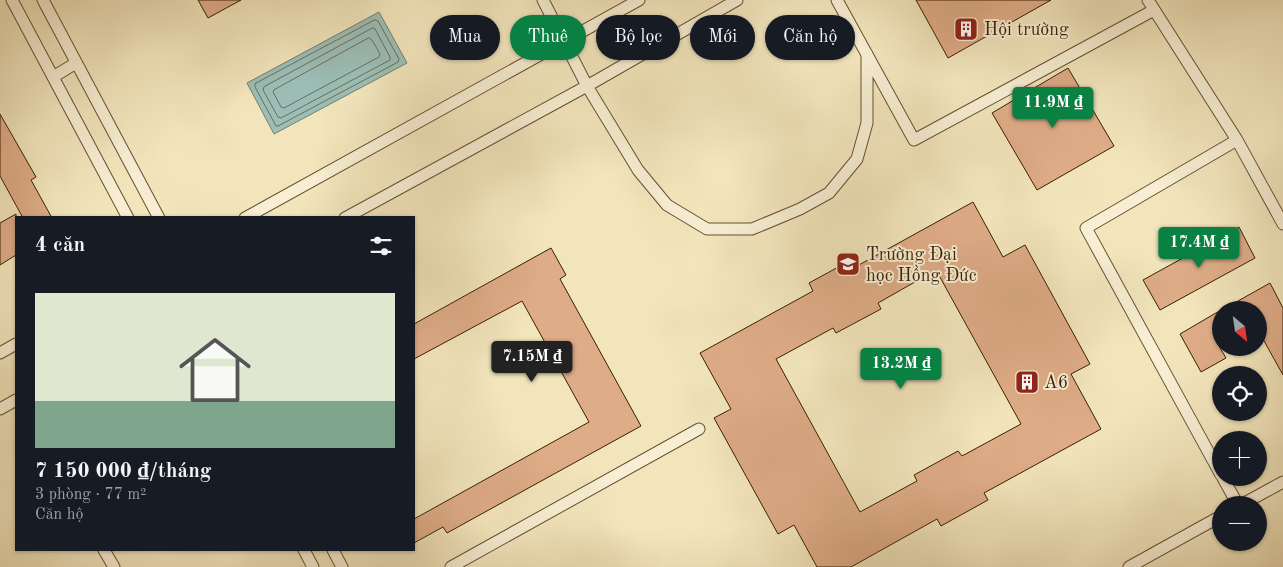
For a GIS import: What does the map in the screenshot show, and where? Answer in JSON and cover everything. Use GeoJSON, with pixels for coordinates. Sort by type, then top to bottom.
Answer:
{"type":"FeatureCollection","features":[{"type":"Feature","properties":{"kind":"lane"},"geometry":{"type":"LineString","coordinates":[[12,0],[127,216]]}},
{"type":"Feature","properties":{"kind":"lane"},"geometry":{"type":"LineString","coordinates":[[42,0],[158,216]]}},
{"type":"Feature","properties":{"kind":"lane"},"geometry":{"type":"LineString","coordinates":[[543,0],[551,15]]}},
{"type":"Feature","properties":{"kind":"lane"},"geometry":{"type":"LineString","coordinates":[[586,29],[639,0]]}},
{"type":"Feature","properties":{"kind":"lane"},"geometry":{"type":"LineString","coordinates":[[349,216],[587,86],[737,0]]}},
{"type":"Feature","properties":{"kind":"lane"},"geometry":{"type":"LineString","coordinates":[[837,0],[914,140],[1151,5],[1237,140],[1283,224]]}},
{"type":"Feature","properties":{"kind":"lane"},"geometry":{"type":"LineString","coordinates":[[574,60],[587,86],[638,170],[667,205],[707,229],[752,229],[800,209],[829,193],[857,159],[867,123],[867,54]]}},
{"type":"Feature","properties":{"kind":"lane"},"geometry":{"type":"LineString","coordinates":[[249,216],[530,60]]}},
{"type":"Feature","properties":{"kind":"lane"},"geometry":{"type":"LineString","coordinates":[[53,77],[76,63]]}},
{"type":"Feature","properties":{"kind":"lane"},"geometry":{"type":"LineString","coordinates":[[1212,458],[1086,228],[1237,140]]}},
{"type":"Feature","properties":{"kind":"lane"},"geometry":{"type":"LineString","coordinates":[[0,353],[15,345]]}},
{"type":"Feature","properties":{"kind":"lane"},"geometry":{"type":"LineString","coordinates":[[0,409],[15,401]]}},
{"type":"Feature","properties":{"kind":"lane"},"geometry":{"type":"LineString","coordinates":[[451,567],[700,429]]}},
{"type":"Feature","properties":{"kind":"lane"},"geometry":{"type":"LineString","coordinates":[[1257,496],[1283,482]]}},
{"type":"Feature","properties":{"kind":"lane"},"geometry":{"type":"LineString","coordinates":[[1129,567],[1212,521]]}},
{"type":"Feature","properties":{"kind":"lane"},"geometry":{"type":"LineString","coordinates":[[105,551],[114,567]]}},
{"type":"Feature","properties":{"kind":"lane"},"geometry":{"type":"LineString","coordinates":[[305,551],[313,567]]}},
{"type":"Feature","properties":{"kind":"lane"},"geometry":{"type":"LineString","coordinates":[[334,551],[342,567]]}},
{"type":"Feature","properties":{"kind":"water"},"geometry":{"type":"Polygon","coordinates":[[[379,12],[407,63],[274,134],[247,83],[379,12]]]}},
{"type":"Feature","properties":{"kind":"building"},"geometry":{"type":"Polygon","coordinates":[[[198,0],[241,0],[208,18],[198,0]]]}},
{"type":"Feature","properties":{"kind":"building","name":"Hội trường"},"geometry":{"type":"Polygon","coordinates":[[[916,0],[1051,0],[948,58],[916,0]]]}},
{"type":"Feature","properties":{"kind":"building"},"geometry":{"type":"Polygon","coordinates":[[[1068,68],[1114,146],[1037,190],[992,113],[1068,68]]]}},
{"type":"Feature","properties":{"kind":"building"},"geometry":{"type":"Polygon","coordinates":[[[0,114],[36,177],[31,180],[51,216],[22,216],[0,176],[0,114]]]}},
{"type":"Feature","properties":{"kind":"building","name":"A6"},"geometry":{"type":"Polygon","coordinates":[[[973,202],[1003,257],[1025,245],[1090,364],[1071,374],[1101,429],[984,493],[988,500],[941,526],[937,519],[851,567],[817,567],[794,525],[778,534],[714,418],[731,409],[700,353],[813,291],[809,283],[853,259],[857,266],[973,202]],[[936,270],[878,303],[881,309],[836,333],[833,328],[776,359],[860,512],[917,481],[914,475],[958,451],[962,456],[1021,424],[936,270]]]}},
{"type":"Feature","properties":{"kind":"building"},"geometry":{"type":"Polygon","coordinates":[[[16,214],[15,256],[0,265],[0,223],[16,214]]]}},
{"type":"Feature","properties":{"kind":"building"},"geometry":{"type":"Polygon","coordinates":[[[1239,227],[1255,258],[1160,310],[1143,280],[1239,227]]]}},
{"type":"Feature","properties":{"kind":"building"},"geometry":{"type":"Polygon","coordinates":[[[551,248],[566,275],[560,279],[641,426],[447,533],[443,527],[415,542],[415,518],[589,422],[522,301],[415,358],[415,323],[551,248]]]}},
{"type":"Feature","properties":{"kind":"building"},"geometry":{"type":"Polygon","coordinates":[[[1270,283],[1283,308],[1283,375],[1268,348],[1268,301],[1238,301],[1270,283]]]}},
{"type":"Feature","properties":{"kind":"building"},"geometry":{"type":"Polygon","coordinates":[[[1212,315],[1212,356],[1225,356],[1226,358],[1201,372],[1180,334],[1212,315]]]}},
{"type":"Feature","properties":{"kind":"place","name":"Hội trường"},"geometry":{"type":"Point","coordinates":[966,29]}},
{"type":"Feature","properties":{"kind":"place","name":"Trường Đại học Hồng Đức"},"geometry":{"type":"Point","coordinates":[848,264]}},
{"type":"Feature","properties":{"kind":"place","name":"A6"},"geometry":{"type":"Point","coordinates":[1027,382]}}]}
